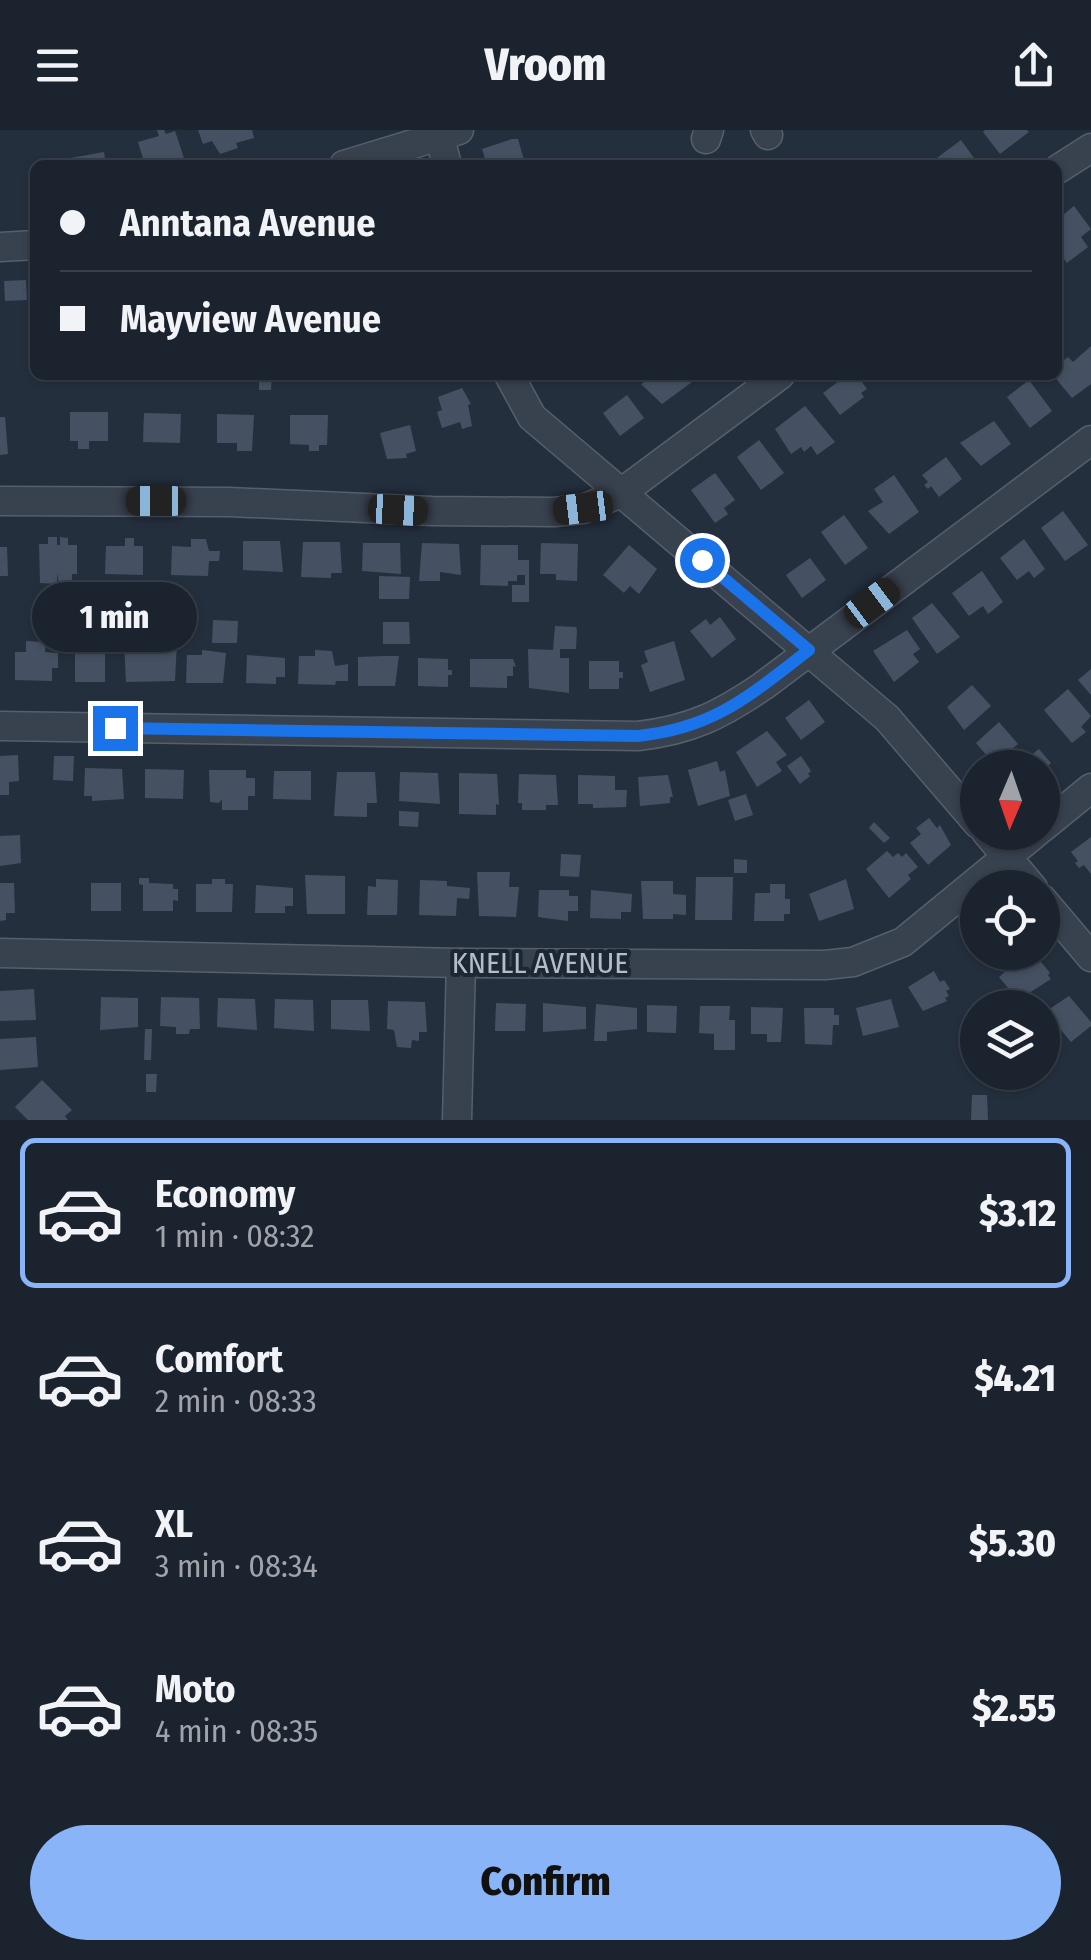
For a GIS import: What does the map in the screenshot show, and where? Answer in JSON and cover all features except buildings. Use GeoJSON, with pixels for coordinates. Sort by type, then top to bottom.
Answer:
{"type":"FeatureCollection","features":[{"type":"Feature","properties":{"kind":"street"},"geometry":{"type":"LineString","coordinates":[[359,160],[446,132],[447,160]]}},
{"type":"Feature","properties":{"kind":"street"},"geometry":{"type":"LineString","coordinates":[[1072,160],[1091,178]]}},
{"type":"Feature","properties":{"kind":"street"},"geometry":{"type":"LineString","coordinates":[[0,247],[30,246]]}},
{"type":"Feature","properties":{"kind":"street"},"geometry":{"type":"LineString","coordinates":[[512,380],[532,417],[887,718],[960,803]]}},
{"type":"Feature","properties":{"kind":"street"},"geometry":{"type":"LineString","coordinates":[[0,502],[230,502],[432,511],[554,512],[583,508],[621,493],[773,380]]}},
{"type":"Feature","properties":{"kind":"street"},"geometry":{"type":"LineString","coordinates":[[0,726],[638,736],[668,732],[722,714],[1091,440]]}},
{"type":"Feature","properties":{"kind":"street","name":"KNELL AVENUE"},"geometry":{"type":"LineString","coordinates":[[1060,814],[1091,788]]}},
{"type":"Feature","properties":{"kind":"street"},"geometry":{"type":"LineString","coordinates":[[1002,850],[1018,870]]}},
{"type":"Feature","properties":{"kind":"street","name":"KNELL AVENUE"},"geometry":{"type":"LineString","coordinates":[[0,953],[460,963],[826,965],[853,962],[903,942],[1016,850]]}},
{"type":"Feature","properties":{"kind":"street"},"geometry":{"type":"LineString","coordinates":[[1060,920],[1091,957]]}},
{"type":"Feature","properties":{"kind":"street"},"geometry":{"type":"LineString","coordinates":[[458,1120],[460,963]]}},
{"type":"Feature","properties":{"kind":"route"},"geometry":{"type":"LineString","coordinates":[[115,728],[638,736],[696,725],[722,714],[809,650],[702,560]]}}]}
